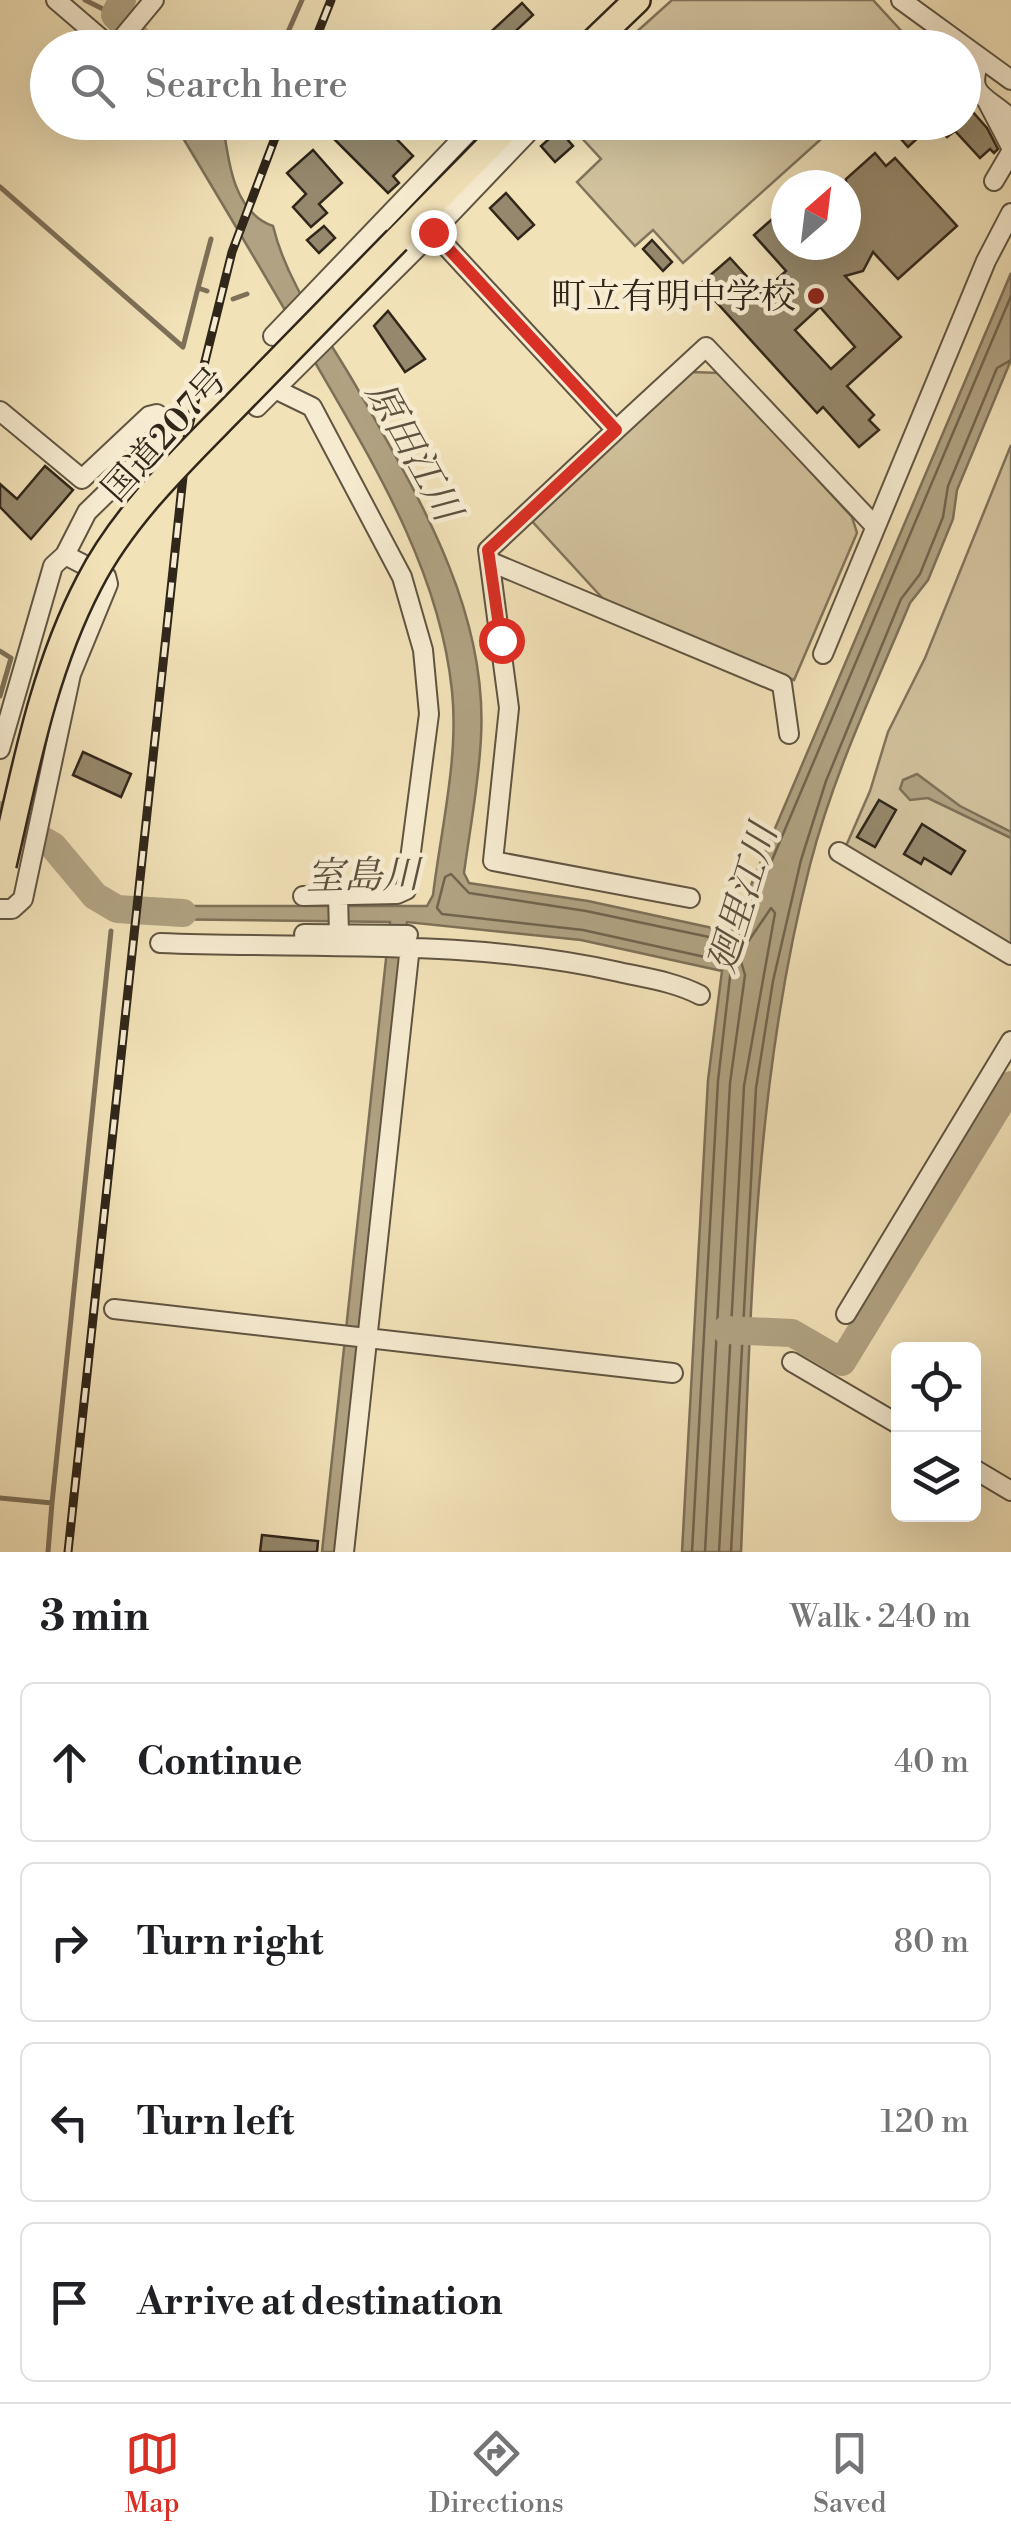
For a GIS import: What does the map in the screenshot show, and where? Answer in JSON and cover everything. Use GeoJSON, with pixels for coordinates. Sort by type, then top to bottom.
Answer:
{"type":"FeatureCollection","features":[{"type":"Feature","properties":{"kind":"highway"},"geometry":{"type":"LineString","coordinates":[[608,30],[637,0]]}},
{"type":"Feature","properties":{"kind":"highway","name":"国道207号"},"geometry":{"type":"LineString","coordinates":[[2,869],[33,734],[56,658],[89,582],[124,528],[178,465],[495,140]]}},
{"type":"Feature","properties":{"kind":"street"},"geometry":{"type":"LineString","coordinates":[[56,0],[94,30]]}},
{"type":"Feature","properties":{"kind":"street"},"geometry":{"type":"LineString","coordinates":[[904,1],[943,30]]}},
{"type":"Feature","properties":{"kind":"street"},"geometry":{"type":"LineString","coordinates":[[129,30],[152,5]]}},
{"type":"Feature","properties":{"kind":"street"},"geometry":{"type":"LineString","coordinates":[[981,59],[1011,80]]}},
{"type":"Feature","properties":{"kind":"street"},"geometry":{"type":"LineString","coordinates":[[981,92],[1011,149],[994,181]]}},
{"type":"Feature","properties":{"kind":"street"},"geometry":{"type":"LineString","coordinates":[[986,99],[1011,119]]}},
{"type":"Feature","properties":{"kind":"street"},"geometry":{"type":"LineString","coordinates":[[273,336],[461,140]]}},
{"type":"Feature","properties":{"kind":"street"},"geometry":{"type":"LineString","coordinates":[[258,408],[521,140]]}},
{"type":"Feature","properties":{"kind":"street"},"geometry":{"type":"LineString","coordinates":[[824,654],[986,261],[1011,212]]}},
{"type":"Feature","properties":{"kind":"street"},"geometry":{"type":"LineString","coordinates":[[433,232],[616,430]]}},
{"type":"Feature","properties":{"kind":"street"},"geometry":{"type":"LineString","coordinates":[[690,898],[493,862],[509,708],[488,550],[706,347],[874,526]]}},
{"type":"Feature","properties":{"kind":"street"},"geometry":{"type":"LineString","coordinates":[[276,389],[312,407],[402,577],[423,650],[429,714],[406,890],[397,894],[302,896]]}},
{"type":"Feature","properties":{"kind":"street"},"geometry":{"type":"LineString","coordinates":[[0,411],[82,480],[149,416],[157,414],[169,424],[163,438],[87,512],[54,566],[25,651],[0,749]]}},
{"type":"Feature","properties":{"kind":"street"},"geometry":{"type":"LineString","coordinates":[[0,909],[12,909],[23,899],[71,674],[108,584],[106,576],[64,555]]}},
{"type":"Feature","properties":{"kind":"street"},"geometry":{"type":"LineString","coordinates":[[490,562],[782,684],[790,734]]}},
{"type":"Feature","properties":{"kind":"street"},"geometry":{"type":"LineString","coordinates":[[838,852],[1011,955]]}},
{"type":"Feature","properties":{"kind":"street"},"geometry":{"type":"LineString","coordinates":[[338,895],[339,934]]}},
{"type":"Feature","properties":{"kind":"street"},"geometry":{"type":"LineString","coordinates":[[304,934],[385,940]]}},
{"type":"Feature","properties":{"kind":"street"},"geometry":{"type":"LineString","coordinates":[[344,1552],[409,940]]}},
{"type":"Feature","properties":{"kind":"street"},"geometry":{"type":"LineString","coordinates":[[160,943],[409,940],[583,964],[684,987],[700,995]]}},
{"type":"Feature","properties":{"kind":"street"},"geometry":{"type":"LineString","coordinates":[[846,1314],[1011,1042]]}},
{"type":"Feature","properties":{"kind":"street"},"geometry":{"type":"LineString","coordinates":[[114,1309],[673,1373]]}},
{"type":"Feature","properties":{"kind":"street"},"geometry":{"type":"LineString","coordinates":[[792,1362],[891,1420]]}},
{"type":"Feature","properties":{"kind":"street"},"geometry":{"type":"LineString","coordinates":[[981,1473],[1011,1491]]}},
{"type":"Feature","properties":{"kind":"shaded area"},"geometry":{"type":"Polygon","coordinates":[[[672,0],[873,0],[900,30],[639,30],[672,0]]]}},
{"type":"Feature","properties":{"kind":"shaded area"},"geometry":{"type":"Polygon","coordinates":[[[584,140],[820,140],[787,170],[771,170],[771,184],[683,263],[653,230],[635,246],[577,182],[601,159],[584,140]]]}},
{"type":"Feature","properties":{"kind":"shaded area"},"geometry":{"type":"Polygon","coordinates":[[[691,372],[720,373],[852,517],[857,533],[794,680],[606,602],[530,519],[691,372]]]}},
{"type":"Feature","properties":{"kind":"shaded area"},"geometry":{"type":"Polygon","coordinates":[[[1011,445],[1011,945],[846,846],[870,791],[888,732],[925,658],[1011,445]]]}},
{"type":"Feature","properties":{"kind":"water"},"geometry":{"type":"Polygon","coordinates":[[[184,140],[226,140],[230,168],[241,197],[260,219],[273,226],[289,271],[406,475],[446,558],[462,601],[480,691],[480,754],[464,873],[469,883],[588,901],[731,932],[1011,273],[1011,360],[957,490],[953,519],[928,580],[910,603],[842,765],[819,831],[791,949],[765,1120],[752,1293],[741,1552],[682,1552],[708,1080],[722,971],[581,940],[407,922],[338,1552],[322,1552],[390,922],[149,919],[150,906],[427,906],[433,895],[454,716],[445,647],[434,604],[402,521],[264,273],[184,140]]]}},
{"type":"Feature","properties":{"kind":"water"},"geometry":{"type":"Polygon","coordinates":[[[917,774],[960,806],[1011,832],[1011,838],[928,798],[910,800],[900,789],[903,780],[917,774]]]}},
{"type":"Feature","properties":{"kind":"building"},"geometry":{"type":"Polygon","coordinates":[[[522,3],[533,15],[517,30],[493,30],[522,3]]]}},
{"type":"Feature","properties":{"kind":"building"},"geometry":{"type":"Polygon","coordinates":[[[981,121],[998,149],[994,153],[990,149],[980,158],[963,140],[981,140],[981,121]]]}},
{"type":"Feature","properties":{"kind":"building"},"geometry":{"type":"Polygon","coordinates":[[[335,140],[397,140],[413,156],[393,176],[399,183],[388,193],[335,140]]]}},
{"type":"Feature","properties":{"kind":"building"},"geometry":{"type":"Polygon","coordinates":[[[548,140],[568,140],[573,146],[555,162],[541,146],[548,140]]]}},
{"type":"Feature","properties":{"kind":"building"},"geometry":{"type":"Polygon","coordinates":[[[313,150],[342,183],[319,204],[327,213],[311,227],[293,207],[306,194],[287,173],[313,150]]]}},
{"type":"Feature","properties":{"kind":"building"},"geometry":{"type":"Polygon","coordinates":[[[875,153],[886,166],[895,158],[957,226],[898,279],[873,252],[863,271],[845,276],[901,337],[847,386],[874,415],[869,420],[879,430],[859,447],[823,407],[817,413],[700,284],[730,258],[762,293],[786,271],[776,260],[861,260],[861,170],[856,170],[875,153]],[[820,307],[795,330],[831,369],[855,347],[820,307]]]}},
{"type":"Feature","properties":{"kind":"building"},"geometry":{"type":"Polygon","coordinates":[[[506,193],[534,225],[518,239],[490,208],[506,193]]]}},
{"type":"Feature","properties":{"kind":"building"},"geometry":{"type":"Polygon","coordinates":[[[771,220],[771,254],[754,235],[771,220]]]}},
{"type":"Feature","properties":{"kind":"building"},"geometry":{"type":"Polygon","coordinates":[[[324,226],[335,238],[319,253],[307,240],[324,226]]]}},
{"type":"Feature","properties":{"kind":"building"},"geometry":{"type":"Polygon","coordinates":[[[652,240],[672,262],[663,271],[643,249],[652,240]]]}},
{"type":"Feature","properties":{"kind":"building"},"geometry":{"type":"Polygon","coordinates":[[[388,311],[425,359],[405,372],[374,326],[388,311]]]}},
{"type":"Feature","properties":{"kind":"building"},"geometry":{"type":"Polygon","coordinates":[[[45,466],[73,490],[31,539],[0,507],[0,484],[17,499],[45,466]]]}},
{"type":"Feature","properties":{"kind":"building"},"geometry":{"type":"Polygon","coordinates":[[[83,752],[131,774],[121,797],[73,775],[83,752]]]}},
{"type":"Feature","properties":{"kind":"building"},"geometry":{"type":"Polygon","coordinates":[[[879,800],[896,810],[875,847],[857,837],[879,800]]]}},
{"type":"Feature","properties":{"kind":"building"},"geometry":{"type":"Polygon","coordinates":[[[922,824],[965,851],[951,874],[924,858],[921,864],[904,854],[922,824]]]}},
{"type":"Feature","properties":{"kind":"building"},"geometry":{"type":"Polygon","coordinates":[[[262,1535],[318,1541],[317,1552],[260,1552],[262,1535]]]}},
{"type":"Feature","properties":{"kind":"waterway"},"geometry":{"type":"LineString","coordinates":[[85,0],[115,15]]}},
{"type":"Feature","properties":{"kind":"waterway","name":"原田江川"},"geometry":{"type":"LineString","coordinates":[[122,0],[115,15],[129,30]]}},
{"type":"Feature","properties":{"kind":"waterway"},"geometry":{"type":"LineString","coordinates":[[289,30],[302,0]]}},
{"type":"Feature","properties":{"kind":"waterway"},"geometry":{"type":"LineString","coordinates":[[0,187],[183,347],[198,288],[207,291]]}},
{"type":"Feature","properties":{"kind":"waterway"},"geometry":{"type":"LineString","coordinates":[[198,288],[211,239]]}},
{"type":"Feature","properties":{"kind":"waterway"},"geometry":{"type":"LineString","coordinates":[[233,299],[247,294]]}},
{"type":"Feature","properties":{"kind":"waterway","name":"室島川"},"geometry":{"type":"LineString","coordinates":[[0,651],[11,658],[0,696]]}},
{"type":"Feature","properties":{"kind":"waterway","name":"室島川"},"geometry":{"type":"LineString","coordinates":[[0,815],[53,846],[95,896],[117,909],[183,913]]}},
{"type":"Feature","properties":{"kind":"waterway"},"geometry":{"type":"LineString","coordinates":[[52,1503],[111,931]]}},
{"type":"Feature","properties":{"kind":"waterway"},"geometry":{"type":"LineString","coordinates":[[726,1330],[792,1333],[842,1362],[1011,1085]]}},
{"type":"Feature","properties":{"kind":"waterway"},"geometry":{"type":"LineString","coordinates":[[0,1498],[52,1503],[48,1552]]}},
{"type":"Feature","properties":{"kind":"railway"},"geometry":{"type":"LineString","coordinates":[[319,30],[331,0]]}},
{"type":"Feature","properties":{"kind":"railway"},"geometry":{"type":"LineString","coordinates":[[68,1552],[188,430],[232,252],[274,140]]}},
{"type":"Feature","properties":{"kind":"place","name":"町立有明中学校"},"geometry":{"type":"Point","coordinates":[816,296]}},
{"type":"Feature","properties":{"kind":"route"},"geometry":{"type":"LineString","coordinates":[[433,232],[616,430],[488,550],[501,640]]}},
{"type":"Feature","properties":{"kind":"water label","name":"廻里江川"},"geometry":{"type":"Point","coordinates":[742,898]}}]}
